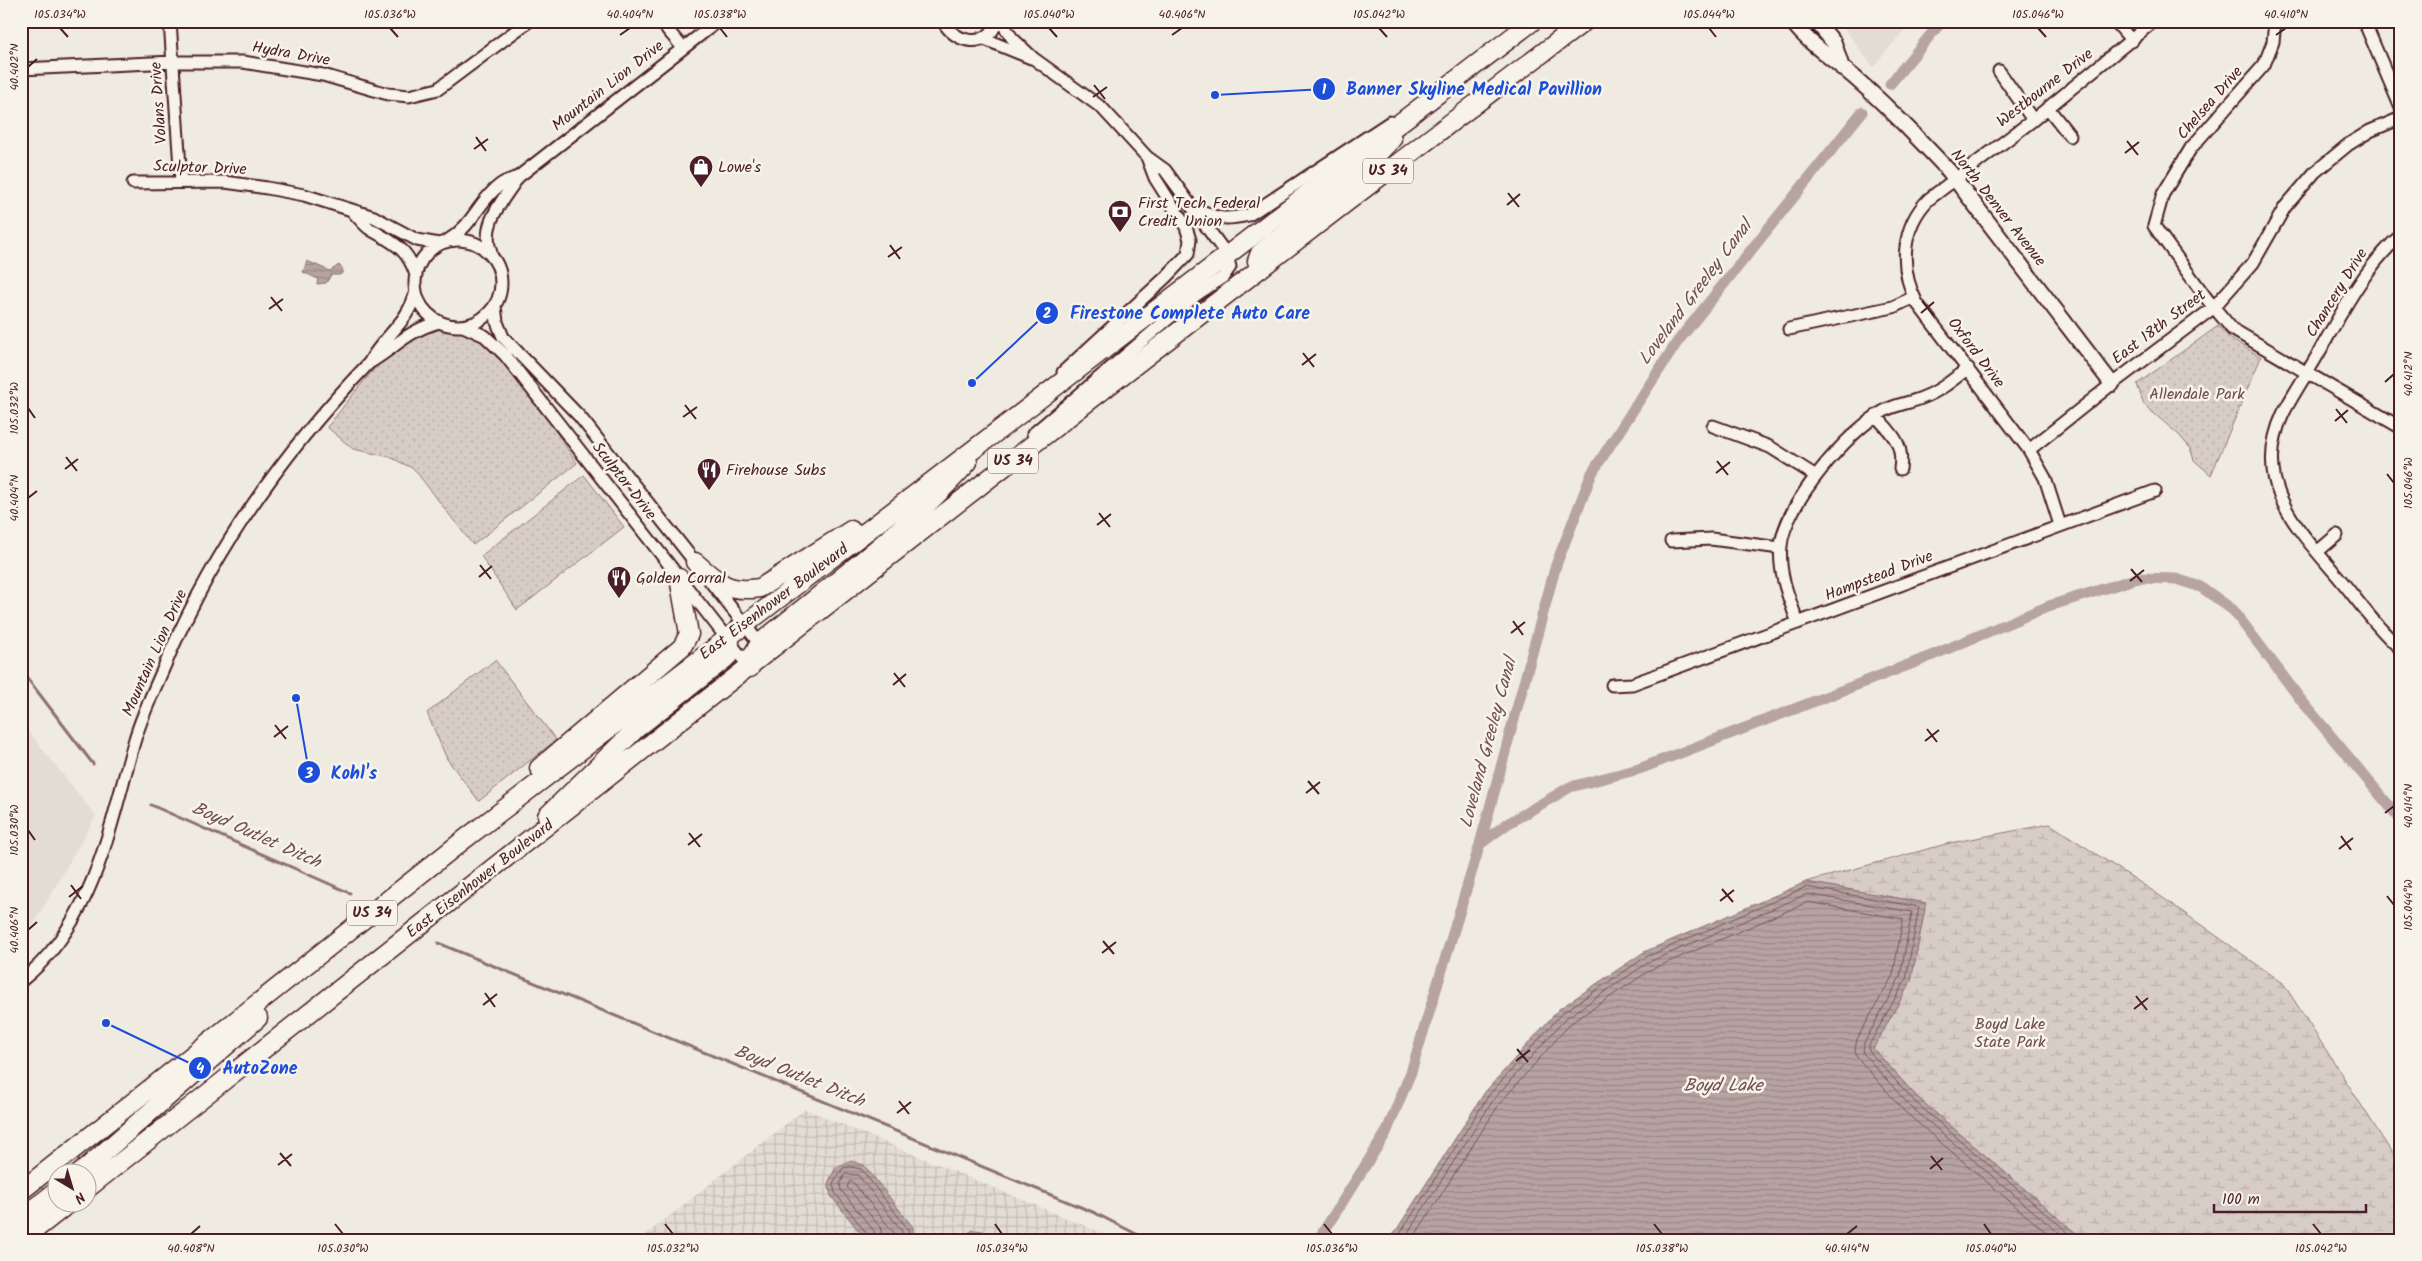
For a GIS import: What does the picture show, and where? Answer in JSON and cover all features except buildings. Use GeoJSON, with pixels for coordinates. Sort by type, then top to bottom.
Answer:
{"type":"FeatureCollection","features":[{"type":"Feature","properties":{"kind":"highway"},"geometry":{"type":"LineString","coordinates":[[1260,269],[1257,261],[1260,253],[1350,183],[1427,102],[1521,21]]}},
{"type":"Feature","properties":{"kind":"highway","name":"East Eisenhower Boulevard"},"geometry":{"type":"LineString","coordinates":[[21,1191],[461,842],[728,640],[744,624],[1533,21]]}},
{"type":"Feature","properties":{"kind":"highway","name":"East Eisenhower Boulevard"},"geometry":{"type":"LineString","coordinates":[[98,1180],[750,668],[764,648],[990,479],[1260,269],[1585,22]]}},
{"type":"Feature","properties":{"kind":"highway"},"geometry":{"type":"LineString","coordinates":[[764,648],[938,495],[1009,421]]}},
{"type":"Feature","properties":{"kind":"highway"},"geometry":{"type":"LineString","coordinates":[[695,562],[726,587],[746,590],[760,588],[875,515],[901,505]]}},
{"type":"Feature","properties":{"kind":"highway"},"geometry":{"type":"LineString","coordinates":[[461,842],[482,815],[682,647],[689,634],[679,578]]}},
{"type":"Feature","properties":{"kind":"highway"},"geometry":{"type":"LineString","coordinates":[[509,857],[581,780],[636,729],[725,659],[729,655],[728,640]]}},
{"type":"Feature","properties":{"kind":"highway"},"geometry":{"type":"LineString","coordinates":[[91,1164],[265,1013],[275,1002],[290,979]]}},
{"type":"Feature","properties":{"kind":"highway"},"geometry":{"type":"LineString","coordinates":[[21,1181],[42,1166],[56,1163]]}},
{"type":"Feature","properties":{"kind":"highway"},"geometry":{"type":"LineString","coordinates":[[21,1218],[48,1198]]}},
{"type":"Feature","properties":{"kind":"highway"},"geometry":{"type":"LineString","coordinates":[[22,1240],[55,1214]]}},
{"type":"Feature","properties":{"kind":"street","name":"Volans Drive"},"geometry":{"type":"LineString","coordinates":[[170,21],[181,182]]}},
{"type":"Feature","properties":{"kind":"street","name":"Hydra Drive"},"geometry":{"type":"LineString","coordinates":[[21,69],[173,62],[243,62],[323,75],[388,94],[409,96],[438,89],[528,21]]}},
{"type":"Feature","properties":{"kind":"street"},"geometry":{"type":"LineString","coordinates":[[660,21],[683,48]]}},
{"type":"Feature","properties":{"kind":"street","name":"Mountain Lion Drive"},"geometry":{"type":"LineString","coordinates":[[443,242],[460,234],[501,184],[518,177],[718,21]]}},
{"type":"Feature","properties":{"kind":"street"},"geometry":{"type":"LineString","coordinates":[[943,21],[954,36],[972,41],[990,33],[997,21]]}},
{"type":"Feature","properties":{"kind":"street"},"geometry":{"type":"LineString","coordinates":[[990,479],[1019,446],[1188,302],[1223,276],[1230,267],[1227,255],[1166,170],[1147,157],[1102,108],[1033,58],[1012,38],[1001,21]]}},
{"type":"Feature","properties":{"kind":"street","name":"North Denver Avenue"},"geometry":{"type":"LineString","coordinates":[[1791,21],[1815,48],[1842,68],[1925,146],[1955,179],[2112,384]]}},
{"type":"Feature","properties":{"kind":"street","name":"North Denver Avenue"},"geometry":{"type":"LineString","coordinates":[[1816,21],[1834,43],[1842,68]]}},
{"type":"Feature","properties":{"kind":"street"},"geometry":{"type":"LineString","coordinates":[[2115,21],[2132,41]]}},
{"type":"Feature","properties":{"kind":"street","name":"Westbourne Drive"},"geometry":{"type":"LineString","coordinates":[[1955,179],[2033,120],[2132,41],[2154,21]]}},
{"type":"Feature","properties":{"kind":"street","name":"Chelsea Drive"},"geometry":{"type":"LineString","coordinates":[[2275,21],[2273,42],[2264,65],[2198,139],[2163,194],[2154,226],[2157,234],[2213,308],[2232,329],[2398,426]]}},
{"type":"Feature","properties":{"kind":"street"},"geometry":{"type":"LineString","coordinates":[[2364,21],[2401,108]]}},
{"type":"Feature","properties":{"kind":"street"},"geometry":{"type":"LineString","coordinates":[[982,38],[1033,58]]}},
{"type":"Feature","properties":{"kind":"street"},"geometry":{"type":"LineString","coordinates":[[1999,71],[2033,120]]}},
{"type":"Feature","properties":{"kind":"street"},"geometry":{"type":"LineString","coordinates":[[1192,206],[1218,218],[1226,219],[1249,215],[1373,132],[1427,102]]}},
{"type":"Feature","properties":{"kind":"street"},"geometry":{"type":"LineString","coordinates":[[2048,108],[2070,136]]}},
{"type":"Feature","properties":{"kind":"street","name":"East 18th Street"},"geometry":{"type":"LineString","coordinates":[[2029,450],[2112,384],[2213,308],[2253,263],[2285,207],[2315,172],[2349,144],[2370,131],[2401,118]]}},
{"type":"Feature","properties":{"kind":"street"},"geometry":{"type":"LineString","coordinates":[[1009,421],[1166,277],[1188,254],[1190,240],[1186,227],[1155,178],[1147,157]]}},
{"type":"Feature","properties":{"kind":"street","name":"Mountain Lion Drive"},"geometry":{"type":"LineString","coordinates":[[491,254],[487,233],[491,220],[518,177]]}},
{"type":"Feature","properties":{"kind":"street","name":"Oxford Drive"},"geometry":{"type":"LineString","coordinates":[[1955,179],[1923,204],[1916,214],[1908,235],[1906,268],[1914,297],[2029,450],[2045,478],[2060,525]]}},
{"type":"Feature","properties":{"kind":"street","name":"Sculptor Drive"},"geometry":{"type":"LineString","coordinates":[[133,183],[225,182],[267,188],[304,196],[374,217],[417,240],[443,242]]}},
{"type":"Feature","properties":{"kind":"street","name":"Sculptor Drive"},"geometry":{"type":"LineString","coordinates":[[353,212],[369,228],[397,245],[412,265],[416,275]]}},
{"type":"Feature","properties":{"kind":"street","name":"Chancery Drive"},"geometry":{"type":"LineString","coordinates":[[2401,235],[2379,256],[2363,278],[2307,374],[2279,424],[2274,453],[2274,473],[2278,494],[2289,518],[2316,552],[2401,649]]}},
{"type":"Feature","properties":{"kind":"street"},"geometry":{"type":"LineString","coordinates":[[471,241],[491,254],[500,269],[502,279],[500,298],[481,320],[462,326],[439,322],[424,309],[416,291],[416,275],[424,256],[443,242],[471,241]]}},
{"type":"Feature","properties":{"kind":"street","name":"Mountain Lion Drive"},"geometry":{"type":"LineString","coordinates":[[21,981],[45,958],[66,929],[92,882],[106,844],[136,737],[172,650],[205,583],[233,534],[272,476],[369,363],[376,349],[408,314],[416,291]]}},
{"type":"Feature","properties":{"kind":"street"},"geometry":{"type":"LineString","coordinates":[[1789,329],[1893,307],[1914,297]]}},
{"type":"Feature","properties":{"kind":"street","name":"Sculptor Drive"},"geometry":{"type":"LineString","coordinates":[[495,306],[497,322],[503,337],[580,417],[764,648]]}},
{"type":"Feature","properties":{"kind":"street","name":"Mountain Lion Drive"},"geometry":{"type":"LineString","coordinates":[[369,363],[385,354],[410,333],[439,322]]}},
{"type":"Feature","properties":{"kind":"street","name":"Sculptor Drive"},"geometry":{"type":"LineString","coordinates":[[462,326],[485,336],[505,355],[750,668]]}},
{"type":"Feature","properties":{"kind":"street"},"geometry":{"type":"LineString","coordinates":[[1798,623],[1782,577],[1780,548],[1783,534],[1792,513],[1816,476],[1853,434],[1876,416],[1886,409],[1931,394],[1968,368]]}},
{"type":"Feature","properties":{"kind":"street"},"geometry":{"type":"LineString","coordinates":[[1876,416],[1896,439],[1902,454],[1900,469]]}},
{"type":"Feature","properties":{"kind":"street"},"geometry":{"type":"LineString","coordinates":[[1713,426],[1770,447],[1816,476]]}},
{"type":"Feature","properties":{"kind":"street","name":"Hampstead Drive"},"geometry":{"type":"LineString","coordinates":[[1612,685],[1632,684],[2155,491]]}},
{"type":"Feature","properties":{"kind":"street"},"geometry":{"type":"LineString","coordinates":[[2316,552],[2337,535]]}},
{"type":"Feature","properties":{"kind":"street"},"geometry":{"type":"LineString","coordinates":[[1671,541],[1711,539],[1780,548]]}},
{"type":"Feature","properties":{"kind":"shaded area"},"geometry":{"type":"Polygon","coordinates":[[[1838,21],[1912,21],[1873,67],[1838,21]]]}},
{"type":"Feature","properties":{"kind":"shaded area"},"geometry":{"type":"Polygon","coordinates":[[[21,722],[96,816],[21,946],[21,722]]]}},
{"type":"Feature","properties":{"kind":"shaded area"},"geometry":{"type":"Polygon","coordinates":[[[805,1109],[1119,1240],[639,1240],[805,1109]]]}},
{"type":"Feature","properties":{"kind":"green space","name":"Allendale Park"},"geometry":{"type":"Polygon","coordinates":[[[2218,326],[2231,339],[2261,357],[2211,475],[2194,460],[2190,448],[2179,435],[2144,405],[2137,384],[2218,326]]]}},
{"type":"Feature","properties":{"kind":"green space"},"geometry":{"type":"Polygon","coordinates":[[[444,327],[474,334],[501,357],[529,393],[577,463],[473,545],[414,469],[390,457],[353,449],[327,427],[364,381],[392,352],[425,332],[444,327]]]}},
{"type":"Feature","properties":{"kind":"green space"},"geometry":{"type":"Polygon","coordinates":[[[584,475],[624,527],[517,610],[481,556],[584,475]]]}},
{"type":"Feature","properties":{"kind":"green space"},"geometry":{"type":"Polygon","coordinates":[[[495,660],[556,740],[479,801],[447,759],[427,713],[495,660]]]}},
{"type":"Feature","properties":{"kind":"green space","name":"Boyd Lake State Park"},"geometry":{"type":"Polygon","coordinates":[[[2050,824],[2156,893],[2283,983],[2401,1167],[2401,1240],[2084,1240],[1918,1098],[1873,1048],[1911,981],[1926,903],[1806,882],[1950,843],[2050,824]]]}},
{"type":"Feature","properties":{"kind":"water"},"geometry":{"type":"Polygon","coordinates":[[[307,261],[330,271],[339,265],[343,272],[340,275],[331,275],[326,283],[317,284],[318,279],[303,272],[307,261]]]}},
{"type":"Feature","properties":{"kind":"water","name":"Boyd Lake"},"geometry":{"type":"Polygon","coordinates":[[[1806,882],[1926,903],[1911,981],[1873,1049],[1918,1098],[2084,1240],[1390,1240],[1485,1092],[1559,1009],[1644,952],[1806,882]]]}},
{"type":"Feature","properties":{"kind":"water"},"geometry":{"type":"Polygon","coordinates":[[[851,1161],[864,1165],[913,1227],[913,1240],[866,1240],[831,1196],[828,1183],[836,1167],[851,1161]]]}},
{"type":"Feature","properties":{"kind":"water"},"geometry":{"type":"Polygon","coordinates":[[[973,1230],[983,1231],[995,1240],[957,1240],[973,1230]]]}},
{"type":"Feature","properties":{"kind":"waterway","name":"Loveland Greeley Canal"},"geometry":{"type":"LineString","coordinates":[[1890,84],[1942,21]]}},
{"type":"Feature","properties":{"kind":"waterway","name":"Loveland Greeley Canal"},"geometry":{"type":"LineString","coordinates":[[1318,1240],[1386,1133],[1411,1072],[1480,844],[1556,565],[1592,473],[1678,341],[1862,112]]}},
{"type":"Feature","properties":{"kind":"waterway"},"geometry":{"type":"LineString","coordinates":[[1480,844],[1507,824],[1570,787],[1639,769],[1921,660],[2049,606],[2138,578],[2176,579],[2201,587],[2233,610],[2301,700],[2401,820]]}},
{"type":"Feature","properties":{"kind":"waterway","name":"Boyd Outlet Ditch"},"geometry":{"type":"LineString","coordinates":[[21,670],[93,764]]}},
{"type":"Feature","properties":{"kind":"waterway","name":"Boyd Outlet Ditch"},"geometry":{"type":"LineString","coordinates":[[151,805],[350,893]]}},
{"type":"Feature","properties":{"kind":"waterway","name":"Boyd Outlet Ditch"},"geometry":{"type":"LineString","coordinates":[[438,943],[1095,1213],[1148,1240]]}},
{"type":"Feature","properties":{"kind":"place","name":"Banner Skyline Medical Pavillion"},"geometry":{"type":"Point","coordinates":[1215,95]}},
{"type":"Feature","properties":{"kind":"place","name":"Lowe's"},"geometry":{"type":"Point","coordinates":[701,188]}},
{"type":"Feature","properties":{"kind":"place","name":"First Tech Federal Credit Union"},"geometry":{"type":"Point","coordinates":[1120,233]}},
{"type":"Feature","properties":{"kind":"place","name":"Firestone Complete Auto Care"},"geometry":{"type":"Point","coordinates":[972,383]}},
{"type":"Feature","properties":{"kind":"place","name":"Firehouse Subs"},"geometry":{"type":"Point","coordinates":[709,491]}},
{"type":"Feature","properties":{"kind":"place","name":"Golden Corral"},"geometry":{"type":"Point","coordinates":[619,599]}},
{"type":"Feature","properties":{"kind":"place","name":"Kohl's"},"geometry":{"type":"Point","coordinates":[296,698]}},
{"type":"Feature","properties":{"kind":"place","name":"AutoZone"},"geometry":{"type":"Point","coordinates":[106,1023]}}]}
